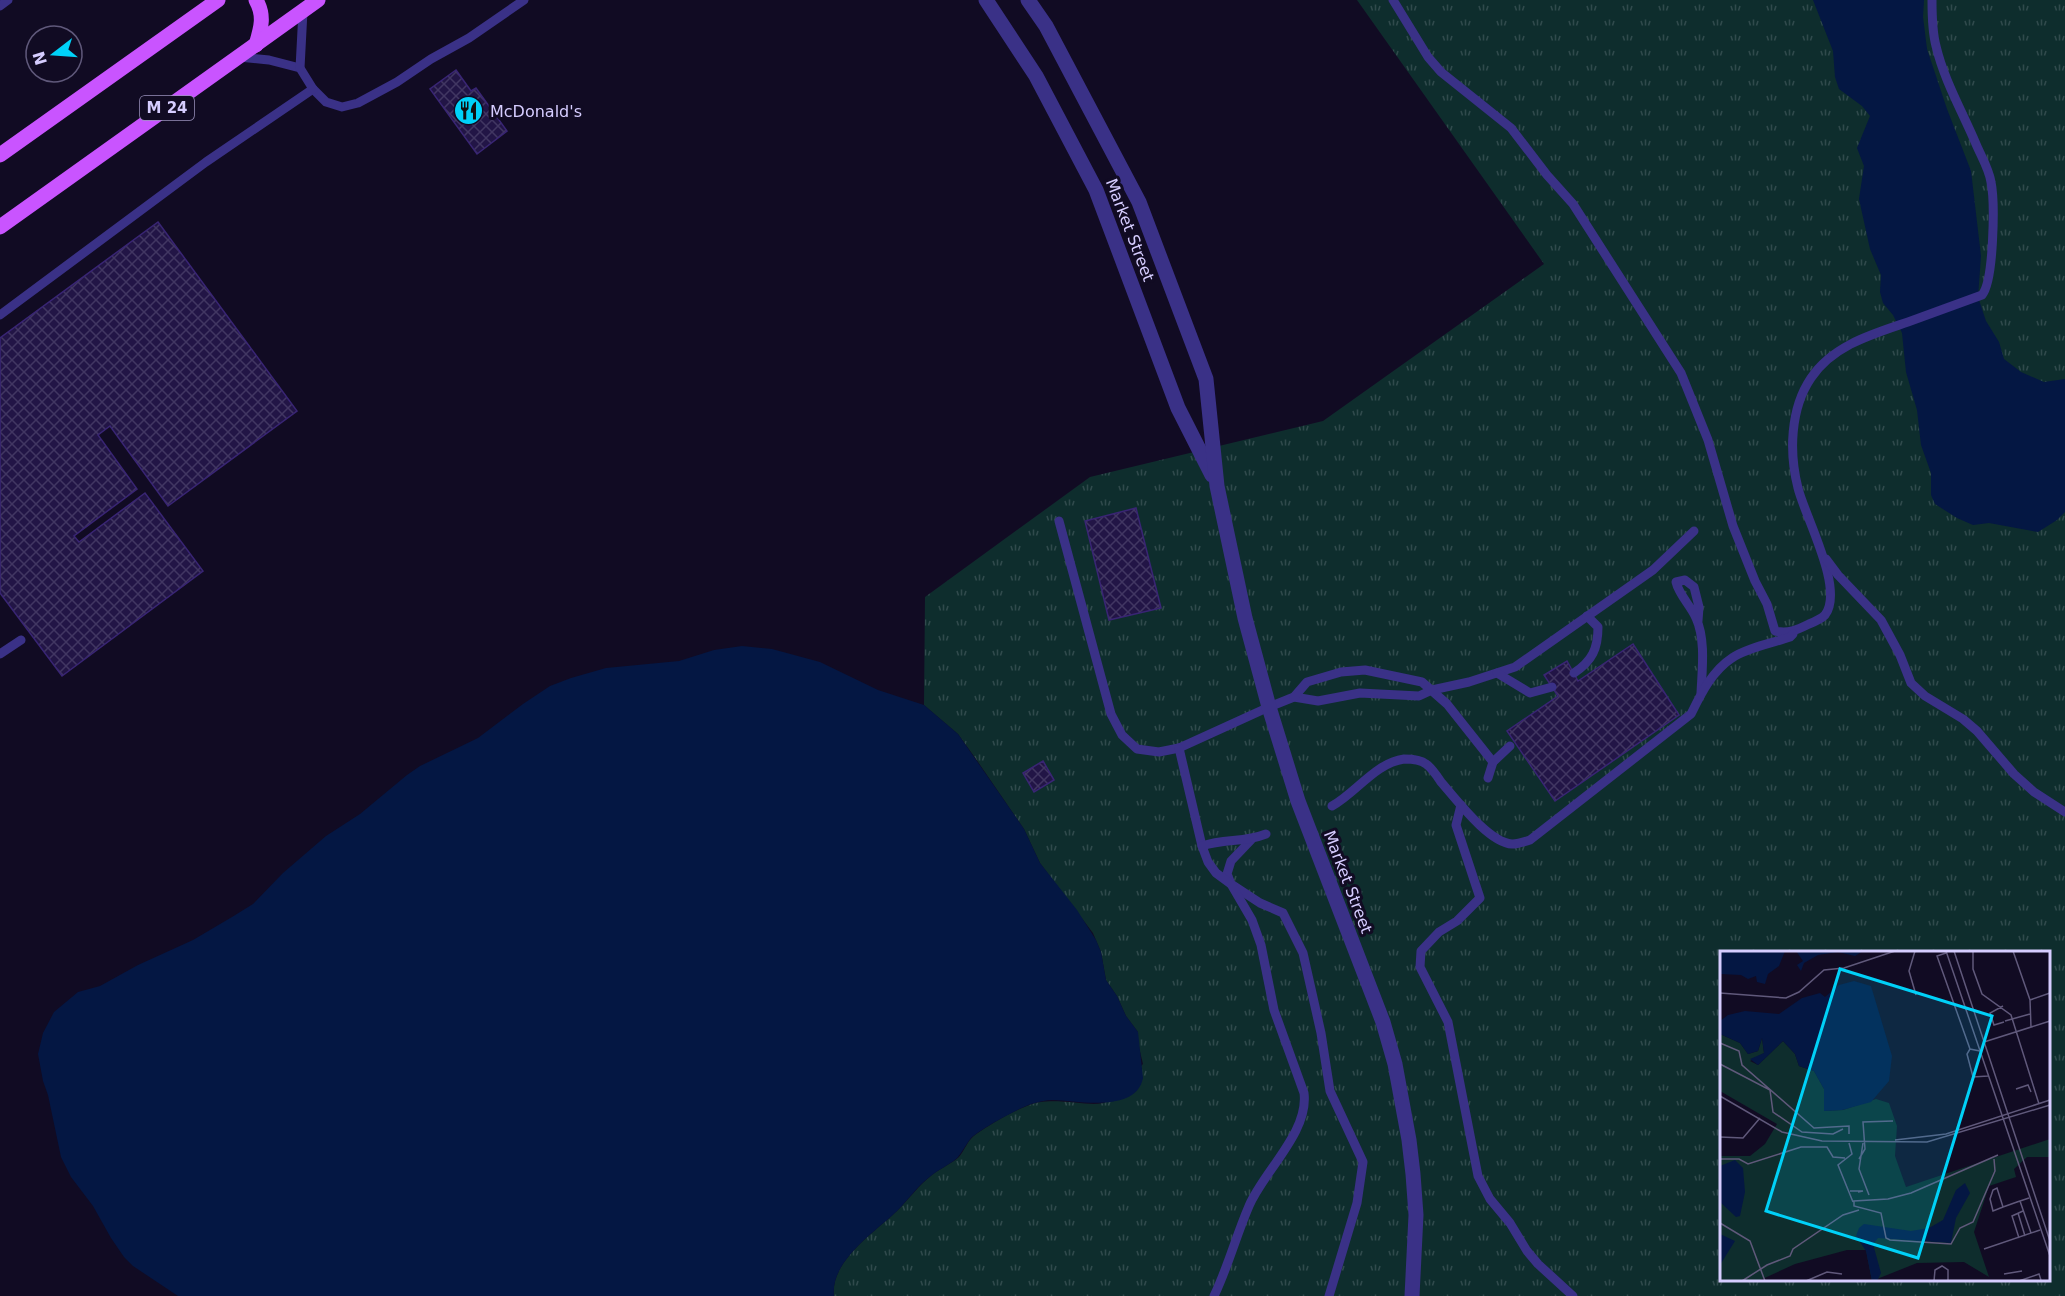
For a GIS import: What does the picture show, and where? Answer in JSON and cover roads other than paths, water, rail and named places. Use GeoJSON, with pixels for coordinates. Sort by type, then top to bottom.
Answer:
{"type":"FeatureCollection","features":[{"type":"Feature","properties":{"kind":"main road"},"geometry":{"type":"LineString","coordinates":[[0,155],[218,0]]}},
{"type":"Feature","properties":{"kind":"main road"},"geometry":{"type":"LineString","coordinates":[[256,0],[261,8],[263,22],[256,45]]}},
{"type":"Feature","properties":{"kind":"main road","name":"M 24"},"geometry":{"type":"LineString","coordinates":[[0,227],[318,0]]}},
{"type":"Feature","properties":{"kind":"street","name":"Market Street"},"geometry":{"type":"LineString","coordinates":[[986,0],[1036,76],[1096,190],[1178,408],[1217,486]]}},
{"type":"Feature","properties":{"kind":"street","name":"Market Street"},"geometry":{"type":"LineString","coordinates":[[1028,0],[1046,26],[1139,202],[1206,379],[1217,486],[1245,618],[1269,707],[1298,801],[1383,1022],[1395,1064],[1410,1140],[1413,1174],[1416,1215],[1412,1296]]}},
{"type":"Feature","properties":{"kind":"lane"},"geometry":{"type":"LineString","coordinates":[[0,6],[8,0]]}},
{"type":"Feature","properties":{"kind":"lane"},"geometry":{"type":"LineString","coordinates":[[303,11],[300,68],[313,89],[326,102],[342,107],[358,103],[397,82],[469,38],[524,0]]}},
{"type":"Feature","properties":{"kind":"lane"},"geometry":{"type":"LineString","coordinates":[[1393,0],[1428,57],[1442,72],[1511,128],[1546,175],[1565,194],[1642,310],[1682,373],[1700,414],[1733,526],[1755,581],[1767,604],[1774,631],[1784,633],[1798,630]]}},
{"type":"Feature","properties":{"kind":"lane"},"geometry":{"type":"LineString","coordinates":[[1932,0],[1936,46],[1951,90],[1991,181],[1992,258],[1985,292],[1982,296],[1856,340],[1822,364],[1811,378],[1798,407],[1793,433],[1793,455],[1798,489],[1824,555],[1831,567],[1881,620],[1892,638],[1911,683],[1925,696],[1963,718],[1977,730],[2014,774],[2034,792],[2065,812]]}},
{"type":"Feature","properties":{"kind":"lane"},"geometry":{"type":"LineString","coordinates":[[239,57],[277,61],[300,68]]}},
{"type":"Feature","properties":{"kind":"lane"},"geometry":{"type":"LineString","coordinates":[[0,315],[206,162],[313,89]]}},
{"type":"Feature","properties":{"kind":"lane"},"geometry":{"type":"LineString","coordinates":[[1059,521],[1111,714],[1122,735],[1137,749],[1159,752],[1179,748],[1294,698],[1318,700],[1360,693],[1419,696],[1432,690],[1469,682],[1515,667],[1653,570],[1694,531]]}},
{"type":"Feature","properties":{"kind":"lane"},"geometry":{"type":"LineString","coordinates":[[1332,806],[1343,800],[1377,771],[1405,759],[1426,763],[1461,805],[1496,839],[1512,844],[1530,840],[1690,714],[1701,693],[1719,669],[1734,656],[1790,638],[1798,630],[1824,615],[1830,604],[1824,555]]}},
{"type":"Feature","properties":{"kind":"lane"},"geometry":{"type":"LineString","coordinates":[[1574,673],[1586,664],[1598,644],[1598,627],[1587,616]]}},
{"type":"Feature","properties":{"kind":"lane"},"geometry":{"type":"LineString","coordinates":[[1698,621],[1701,634],[1701,693]]}},
{"type":"Feature","properties":{"kind":"lane"},"geometry":{"type":"LineString","coordinates":[[0,654],[21,640]]}},
{"type":"Feature","properties":{"kind":"lane"},"geometry":{"type":"LineString","coordinates":[[1294,698],[1307,682],[1341,672],[1365,670],[1422,682],[1447,704],[1493,762]]}},
{"type":"Feature","properties":{"kind":"lane"},"geometry":{"type":"LineString","coordinates":[[1497,673],[1530,693],[1552,687]]}},
{"type":"Feature","properties":{"kind":"lane"},"geometry":{"type":"LineString","coordinates":[[1488,778],[1493,762],[1510,746]]}},
{"type":"Feature","properties":{"kind":"lane"},"geometry":{"type":"LineString","coordinates":[[1179,748],[1202,846],[1208,862],[1216,873],[1231,884],[1260,903],[1283,914],[1303,953],[1321,1033],[1330,1091],[1363,1162],[1357,1203],[1329,1296]]}},
{"type":"Feature","properties":{"kind":"lane"},"geometry":{"type":"LineString","coordinates":[[1461,805],[1456,825],[1480,898],[1457,921],[1439,932],[1421,951],[1420,967],[1448,1022],[1478,1176],[1490,1199],[1510,1223],[1532,1258],[1573,1296]]}},
{"type":"Feature","properties":{"kind":"lane"},"geometry":{"type":"LineString","coordinates":[[1202,846],[1213,842],[1251,840],[1266,834]]}},
{"type":"Feature","properties":{"kind":"lane"},"geometry":{"type":"LineString","coordinates":[[1214,1296],[1248,1206],[1298,1126],[1306,1103],[1274,1010],[1261,945],[1227,874],[1231,861],[1251,840]]}},
{"type":"Feature","properties":{"kind":"water"},"geometry":{"type":"Polygon","coordinates":[[[1813,0],[1924,0],[1923,17],[1927,49],[1971,171],[1981,256],[1978,297],[1986,321],[1999,342],[2004,359],[2021,372],[2044,382],[2065,379],[2065,512],[2038,532],[1989,523],[1973,525],[1935,504],[1931,495],[1931,473],[1921,445],[1917,410],[1906,372],[1902,333],[1893,315],[1883,303],[1880,292],[1881,275],[1870,249],[1859,199],[1864,166],[1857,148],[1870,116],[1862,106],[1839,89],[1835,77],[1833,51],[1813,0]]]}},
{"type":"Feature","properties":{"kind":"water"},"geometry":{"type":"Polygon","coordinates":[[[742,646],[772,649],[820,662],[878,690],[924,705],[958,734],[1024,829],[1040,863],[1077,910],[1096,940],[1101,952],[1106,980],[1117,996],[1126,1016],[1138,1032],[1143,1078],[1138,1089],[1130,1096],[1118,1101],[1091,1103],[1053,1100],[1031,1104],[983,1129],[971,1138],[956,1159],[917,1188],[897,1211],[846,1259],[835,1283],[834,1296],[178,1296],[133,1266],[111,1238],[93,1206],[71,1177],[61,1157],[38,1054],[43,1033],[54,1012],[78,992],[100,986],[138,965],[193,940],[253,904],[283,873],[326,836],[360,814],[407,775],[420,766],[478,738],[550,686],[606,668],[679,661],[714,650],[742,646]]]}},
{"type":"Feature","properties":{"kind":"place","name":"McDonald's"},"geometry":{"type":"Point","coordinates":[469,111]}}]}
